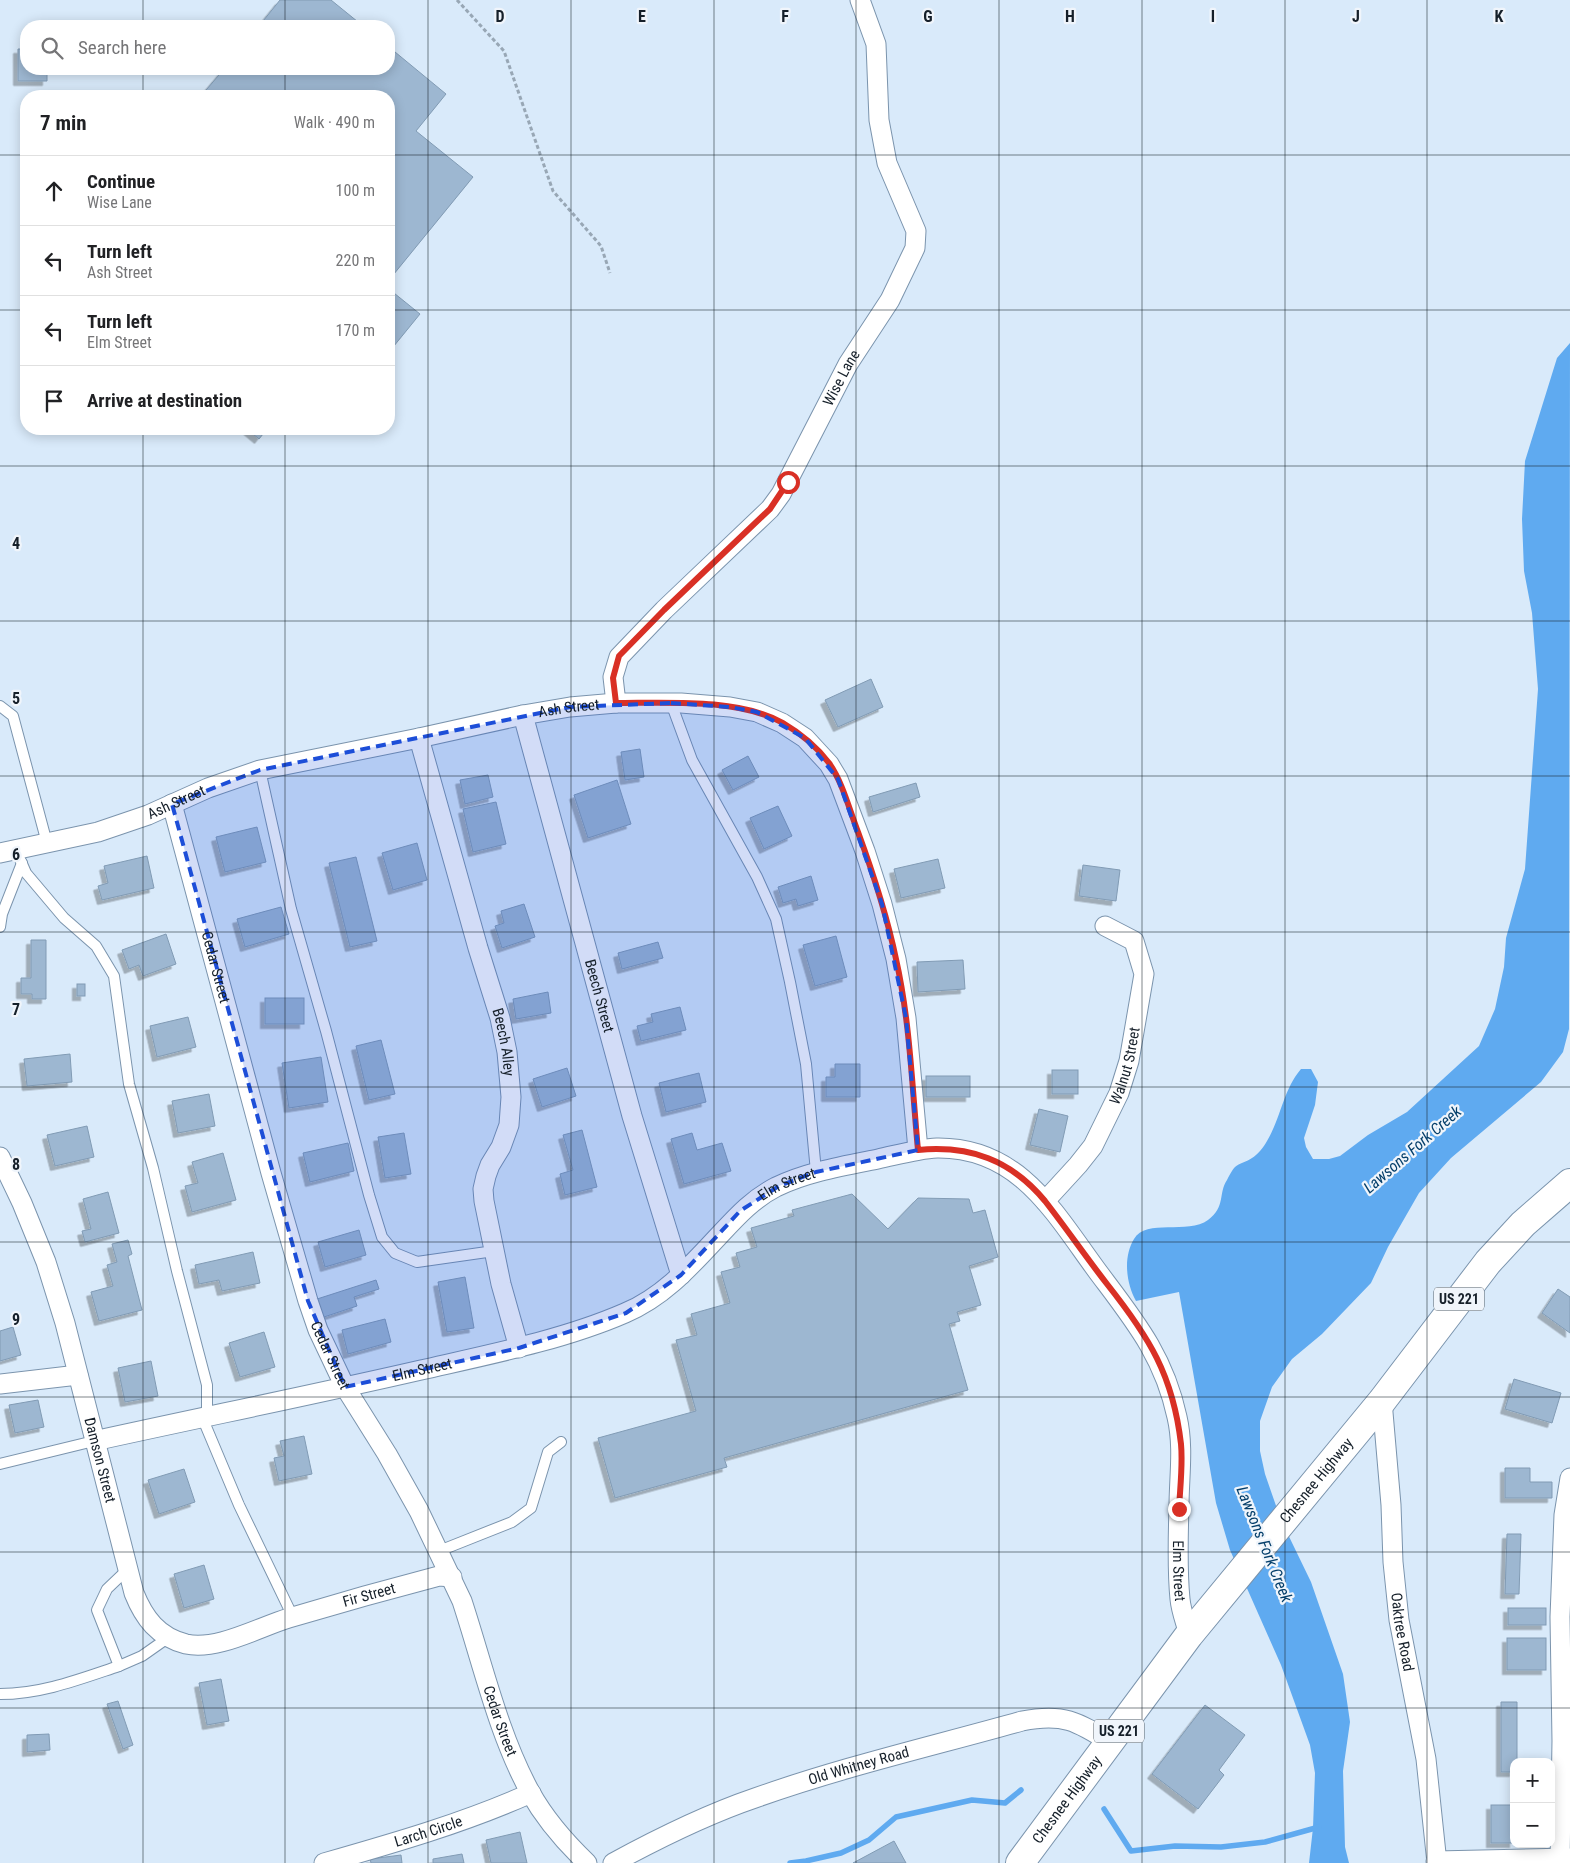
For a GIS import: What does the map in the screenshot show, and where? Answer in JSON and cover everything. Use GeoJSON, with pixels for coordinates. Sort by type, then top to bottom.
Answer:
{"type":"FeatureCollection","features":[{"type":"Feature","properties":{"kind":"main road","name":"Chesnee Highway"},"geometry":{"type":"LineString","coordinates":[[1020,1863],[1189,1636],[1382,1401],[1488,1262],[1523,1224],[1570,1182]]}},
{"type":"Feature","properties":{"kind":"street","name":"Wise Lane"},"geometry":{"type":"LineString","coordinates":[[616,703],[613,678],[619,656],[770,509],[781,494],[848,364],[890,300],[915,248],[916,231],[887,163],[879,120],[876,44],[860,0]]}},
{"type":"Feature","properties":{"kind":"street","name":"Ash Street"},"geometry":{"type":"LineString","coordinates":[[12,856],[47,843],[98,832],[148,814],[208,788],[260,770],[523,715],[570,707],[616,703],[671,703],[730,707],[757,712],[782,722],[805,738],[824,757],[838,779],[865,850],[882,904],[896,959],[906,1018],[918,1150]]}},
{"type":"Feature","properties":{"kind":"street","name":"Beech Street"},"geometry":{"type":"LineString","coordinates":[[523,715],[632,1116],[681,1275]]}},
{"type":"Feature","properties":{"kind":"street","name":"Beech Alley"},"geometry":{"type":"LineString","coordinates":[[419,738],[478,948],[500,1018],[507,1052],[512,1097],[508,1125],[501,1147],[490,1164],[483,1189],[494,1251],[519,1348]]}},
{"type":"Feature","properties":{"kind":"street","name":"Cedar Street"},"geometry":{"type":"LineString","coordinates":[[172,804],[271,1172],[308,1301],[325,1344],[346,1387],[387,1454],[452,1577],[462,1601],[505,1737],[530,1793],[558,1832],[587,1863]]}},
{"type":"Feature","properties":{"kind":"street","name":"Walnut Street"},"geometry":{"type":"LineString","coordinates":[[1045,1201],[1078,1166],[1093,1146],[1119,1093],[1129,1061],[1144,974],[1134,941],[1105,926]]}},
{"type":"Feature","properties":{"kind":"street","name":"Elm Street"},"geometry":{"type":"LineString","coordinates":[[94,1441],[519,1348],[587,1327],[626,1313],[664,1290],[681,1275],[740,1211],[757,1198],[779,1186],[816,1172],[918,1150],[936,1148],[955,1149],[991,1158],[1021,1176],[1034,1188],[1144,1333],[1158,1360],[1169,1388],[1177,1417],[1182,1447],[1179,1509],[1180,1596],[1189,1636]]}},
{"type":"Feature","properties":{"kind":"street","name":"Damson Street"},"geometry":{"type":"LineString","coordinates":[[0,1157],[22,1203],[46,1262],[65,1323],[134,1593],[141,1611],[153,1626],[169,1637],[187,1644],[206,1645],[224,1641],[290,1618]]}},
{"type":"Feature","properties":{"kind":"street"},"geometry":{"type":"LineString","coordinates":[[0,1384],[78,1375]]}},
{"type":"Feature","properties":{"kind":"street","name":"Oaktree Road"},"geometry":{"type":"LineString","coordinates":[[1382,1401],[1392,1505],[1393,1562],[1399,1620],[1426,1759],[1436,1862]]}},
{"type":"Feature","properties":{"kind":"street"},"geometry":{"type":"LineString","coordinates":[[1436,1862],[1563,1860],[1560,1617],[1564,1515],[1570,1478]]}},
{"type":"Feature","properties":{"kind":"street","name":"Fir Street"},"geometry":{"type":"LineString","coordinates":[[290,1618],[420,1581],[440,1576],[452,1577]]}},
{"type":"Feature","properties":{"kind":"street","name":"Old Whitney Road"},"geometry":{"type":"LineString","coordinates":[[613,1863],[700,1819],[754,1798],[810,1780],[1022,1721],[1043,1717],[1064,1718],[1085,1726],[1111,1743]]}},
{"type":"Feature","properties":{"kind":"street","name":"Larch Circle"},"geometry":{"type":"LineString","coordinates":[[324,1863],[393,1844],[487,1812],[530,1793]]}},
{"type":"Feature","properties":{"kind":"lane"},"geometry":{"type":"LineString","coordinates":[[671,703],[692,760],[757,877],[776,919],[806,1064],[816,1172]]}},
{"type":"Feature","properties":{"kind":"lane"},"geometry":{"type":"LineString","coordinates":[[0,706],[13,716],[47,843]]}},
{"type":"Feature","properties":{"kind":"lane"},"geometry":{"type":"LineString","coordinates":[[260,770],[292,909],[369,1195],[382,1236],[396,1253],[418,1262],[494,1251]]}},
{"type":"Feature","properties":{"kind":"lane"},"geometry":{"type":"LineString","coordinates":[[0,928],[12,856]]}},
{"type":"Feature","properties":{"kind":"lane"},"geometry":{"type":"LineString","coordinates":[[12,856],[64,918],[96,946],[114,976],[129,1084],[153,1168],[177,1271],[207,1385],[205,1417],[238,1504],[290,1618]]}},
{"type":"Feature","properties":{"kind":"lane"},"geometry":{"type":"LineString","coordinates":[[0,1464],[94,1441]]}},
{"type":"Feature","properties":{"kind":"lane"},"geometry":{"type":"LineString","coordinates":[[439,1552],[512,1522],[531,1508],[548,1452],[561,1442]]}},
{"type":"Feature","properties":{"kind":"lane"},"geometry":{"type":"LineString","coordinates":[[119,1666],[97,1610],[107,1589],[128,1570]]}},
{"type":"Feature","properties":{"kind":"lane"},"geometry":{"type":"LineString","coordinates":[[0,1694],[22,1694],[64,1685],[142,1656],[169,1637]]}},
{"type":"Feature","properties":{"kind":"path"},"geometry":{"type":"LineString","coordinates":[[457,0],[504,51],[553,191],[602,246],[610,273]]}},
{"type":"Feature","properties":{"kind":"highlighted area"},"geometry":{"type":"Polygon","coordinates":[[[671,703],[730,707],[757,712],[805,738],[838,779],[882,904],[906,1018],[918,1150],[816,1172],[779,1186],[740,1211],[681,1275],[626,1313],[519,1348],[345,1387],[308,1301],[172,804],[260,770],[570,707],[671,703]]]}},
{"type":"Feature","properties":{"kind":"water","name":"Lawsons Fork Creek"},"geometry":{"type":"Polygon","coordinates":[[[1570,343],[1569,1029],[1563,1052],[1541,1082],[1451,1158],[1419,1193],[1388,1247],[1371,1283],[1322,1334],[1292,1359],[1272,1387],[1260,1421],[1260,1451],[1265,1474],[1281,1520],[1311,1582],[1343,1674],[1350,1722],[1343,1771],[1345,1847],[1349,1863],[1309,1863],[1313,1828],[1315,1773],[1310,1745],[1281,1665],[1230,1550],[1216,1503],[1179,1292],[1136,1301],[1128,1278],[1128,1254],[1134,1239],[1148,1229],[1200,1224],[1214,1215],[1220,1205],[1224,1185],[1233,1170],[1254,1157],[1266,1143],[1290,1086],[1301,1069],[1311,1069],[1318,1082],[1315,1105],[1304,1138],[1306,1147],[1313,1159],[1329,1159],[1340,1156],[1368,1135],[1407,1112],[1479,1046],[1495,1009],[1504,967],[1506,938],[1525,869],[1538,689],[1532,613],[1524,571],[1522,519],[1525,461],[1557,358],[1570,343]]]}},
{"type":"Feature","properties":{"kind":"building"},"geometry":{"type":"Polygon","coordinates":[[[280,0],[331,0],[356,20],[264,20],[280,0]]]}},
{"type":"Feature","properties":{"kind":"building"},"geometry":{"type":"Polygon","coordinates":[[[18,49],[20,49],[20,75],[47,75],[47,81],[18,81],[18,49]]]}},
{"type":"Feature","properties":{"kind":"building"},"geometry":{"type":"Polygon","coordinates":[[[395,52],[446,94],[416,131],[473,177],[395,273],[395,90],[206,90],[219,75],[395,75],[395,52]]]}},
{"type":"Feature","properties":{"kind":"building"},"geometry":{"type":"Polygon","coordinates":[[[395,294],[420,314],[395,345],[395,294]]]}},
{"type":"Feature","properties":{"kind":"building"},"geometry":{"type":"Polygon","coordinates":[[[254,435],[262,435],[259,439],[254,435]]]}},
{"type":"Feature","properties":{"kind":"building"},"geometry":{"type":"Polygon","coordinates":[[[871,679],[883,707],[838,727],[825,700],[871,679]]]}},
{"type":"Feature","properties":{"kind":"building"},"geometry":{"type":"Polygon","coordinates":[[[640,749],[644,777],[625,780],[621,752],[640,749]]]}},
{"type":"Feature","properties":{"kind":"building"},"geometry":{"type":"Polygon","coordinates":[[[748,756],[759,777],[733,790],[722,770],[748,756]]]}},
{"type":"Feature","properties":{"kind":"building"},"geometry":{"type":"Polygon","coordinates":[[[488,775],[493,797],[465,804],[460,780],[488,775]]]}},
{"type":"Feature","properties":{"kind":"building"},"geometry":{"type":"Polygon","coordinates":[[[617,780],[631,824],[588,838],[574,795],[617,780]]]}},
{"type":"Feature","properties":{"kind":"building"},"geometry":{"type":"Polygon","coordinates":[[[916,783],[920,797],[873,812],[869,797],[916,783]]]}},
{"type":"Feature","properties":{"kind":"building"},"geometry":{"type":"Polygon","coordinates":[[[496,802],[506,844],[473,852],[463,809],[496,802]]]}},
{"type":"Feature","properties":{"kind":"building"},"geometry":{"type":"Polygon","coordinates":[[[778,806],[792,836],[764,849],[750,818],[778,806]]]}},
{"type":"Feature","properties":{"kind":"building"},"geometry":{"type":"Polygon","coordinates":[[[257,827],[266,862],[225,872],[216,837],[257,827]]]}},
{"type":"Feature","properties":{"kind":"building"},"geometry":{"type":"Polygon","coordinates":[[[417,843],[427,880],[393,890],[382,853],[417,843]]]}},
{"type":"Feature","properties":{"kind":"building"},"geometry":{"type":"Polygon","coordinates":[[[147,856],[154,888],[102,900],[98,886],[108,883],[104,866],[147,856]]]}},
{"type":"Feature","properties":{"kind":"building"},"geometry":{"type":"Polygon","coordinates":[[[356,857],[377,941],[350,947],[329,863],[356,857]]]}},
{"type":"Feature","properties":{"kind":"building"},"geometry":{"type":"Polygon","coordinates":[[[938,859],[945,888],[901,898],[894,869],[938,859]]]}},
{"type":"Feature","properties":{"kind":"building"},"geometry":{"type":"Polygon","coordinates":[[[1083,865],[1120,870],[1116,901],[1079,896],[1083,865]]]}},
{"type":"Feature","properties":{"kind":"building"},"geometry":{"type":"Polygon","coordinates":[[[811,876],[818,900],[798,906],[796,899],[783,903],[778,887],[811,876]]]}},
{"type":"Feature","properties":{"kind":"building"},"geometry":{"type":"Polygon","coordinates":[[[524,904],[535,937],[502,948],[495,926],[504,923],[501,911],[524,904]]]}},
{"type":"Feature","properties":{"kind":"building"},"geometry":{"type":"Polygon","coordinates":[[[281,907],[289,934],[245,947],[237,919],[281,907]]]}},
{"type":"Feature","properties":{"kind":"building"},"geometry":{"type":"Polygon","coordinates":[[[166,934],[176,964],[143,976],[139,965],[129,969],[122,950],[166,934]]]}},
{"type":"Feature","properties":{"kind":"building"},"geometry":{"type":"Polygon","coordinates":[[[836,936],[847,977],[815,986],[803,945],[836,936]]]}},
{"type":"Feature","properties":{"kind":"building"},"geometry":{"type":"Polygon","coordinates":[[[31,940],[46,940],[46,999],[32,999],[32,994],[21,994],[21,978],[31,978],[31,940]]]}},
{"type":"Feature","properties":{"kind":"building"},"geometry":{"type":"Polygon","coordinates":[[[658,942],[663,958],[622,969],[618,953],[658,942]]]}},
{"type":"Feature","properties":{"kind":"building"},"geometry":{"type":"Polygon","coordinates":[[[963,960],[965,989],[918,992],[917,962],[963,960]]]}},
{"type":"Feature","properties":{"kind":"building"},"geometry":{"type":"Polygon","coordinates":[[[77,984],[85,984],[85,996],[77,996],[77,984]]]}},
{"type":"Feature","properties":{"kind":"building"},"geometry":{"type":"Polygon","coordinates":[[[548,992],[551,1013],[516,1019],[513,999],[548,992]]]}},
{"type":"Feature","properties":{"kind":"building"},"geometry":{"type":"Polygon","coordinates":[[[265,998],[304,998],[304,1024],[265,1024],[265,998]]]}},
{"type":"Feature","properties":{"kind":"building"},"geometry":{"type":"Polygon","coordinates":[[[680,1007],[686,1030],[641,1041],[637,1026],[653,1022],[651,1014],[680,1007]]]}},
{"type":"Feature","properties":{"kind":"building"},"geometry":{"type":"Polygon","coordinates":[[[188,1017],[196,1047],[157,1057],[150,1026],[188,1017]]]}},
{"type":"Feature","properties":{"kind":"building"},"geometry":{"type":"Polygon","coordinates":[[[381,1040],[395,1094],[369,1100],[356,1046],[381,1040]]]}},
{"type":"Feature","properties":{"kind":"building"},"geometry":{"type":"Polygon","coordinates":[[[70,1054],[72,1082],[27,1086],[24,1059],[70,1054]]]}},
{"type":"Feature","properties":{"kind":"building"},"geometry":{"type":"Polygon","coordinates":[[[321,1057],[328,1102],[289,1108],[282,1063],[321,1057]]]}},
{"type":"Feature","properties":{"kind":"building"},"geometry":{"type":"Polygon","coordinates":[[[835,1064],[860,1064],[860,1097],[826,1097],[826,1077],[835,1077],[835,1064]]]}},
{"type":"Feature","properties":{"kind":"building"},"geometry":{"type":"Polygon","coordinates":[[[567,1068],[576,1096],[542,1107],[533,1079],[567,1068]]]}},
{"type":"Feature","properties":{"kind":"building"},"geometry":{"type":"Polygon","coordinates":[[[1052,1070],[1078,1070],[1078,1094],[1052,1094],[1052,1070]]]}},
{"type":"Feature","properties":{"kind":"building"},"geometry":{"type":"Polygon","coordinates":[[[699,1073],[706,1102],[666,1112],[659,1083],[699,1073]]]}},
{"type":"Feature","properties":{"kind":"building"},"geometry":{"type":"Polygon","coordinates":[[[926,1076],[970,1076],[970,1097],[926,1097],[926,1076]]]}},
{"type":"Feature","properties":{"kind":"building"},"geometry":{"type":"Polygon","coordinates":[[[209,1094],[215,1126],[178,1133],[172,1101],[209,1094]]]}},
{"type":"Feature","properties":{"kind":"building"},"geometry":{"type":"Polygon","coordinates":[[[1039,1109],[1068,1116],[1060,1152],[1030,1145],[1039,1109]]]}},
{"type":"Feature","properties":{"kind":"building"},"geometry":{"type":"Polygon","coordinates":[[[87,1126],[94,1157],[55,1166],[47,1135],[87,1126]]]}},
{"type":"Feature","properties":{"kind":"building"},"geometry":{"type":"Polygon","coordinates":[[[582,1130],[597,1187],[565,1195],[560,1174],[573,1170],[563,1135],[582,1130]]]}},
{"type":"Feature","properties":{"kind":"building"},"geometry":{"type":"Polygon","coordinates":[[[404,1133],[411,1174],[385,1178],[378,1137],[404,1133]]]}},
{"type":"Feature","properties":{"kind":"building"},"geometry":{"type":"Polygon","coordinates":[[[692,1133],[697,1150],[722,1143],[731,1171],[684,1184],[671,1139],[692,1133]]]}},
{"type":"Feature","properties":{"kind":"building"},"geometry":{"type":"Polygon","coordinates":[[[348,1143],[354,1171],[310,1182],[303,1153],[348,1143]]]}},
{"type":"Feature","properties":{"kind":"building"},"geometry":{"type":"Polygon","coordinates":[[[223,1153],[236,1200],[192,1212],[185,1186],[198,1183],[192,1162],[223,1153]]]}},
{"type":"Feature","properties":{"kind":"building"},"geometry":{"type":"Polygon","coordinates":[[[108,1192],[119,1233],[85,1242],[82,1231],[91,1229],[83,1199],[108,1192]]]}},
{"type":"Feature","properties":{"kind":"building"},"geometry":{"type":"Polygon","coordinates":[[[852,1194],[888,1229],[918,1198],[969,1199],[973,1213],[985,1210],[998,1257],[969,1266],[981,1305],[957,1312],[960,1321],[949,1324],[968,1390],[724,1458],[727,1467],[615,1498],[598,1438],[696,1411],[676,1340],[697,1335],[691,1314],[730,1303],[721,1272],[740,1267],[736,1253],[757,1247],[751,1228],[794,1216],[792,1210],[852,1194]]]}},
{"type":"Feature","properties":{"kind":"building"},"geometry":{"type":"Polygon","coordinates":[[[359,1230],[366,1255],[325,1267],[318,1242],[359,1230]]]}},
{"type":"Feature","properties":{"kind":"building"},"geometry":{"type":"Polygon","coordinates":[[[128,1240],[132,1254],[128,1256],[142,1310],[99,1321],[91,1292],[113,1286],[107,1265],[117,1262],[112,1244],[128,1240]]]}},
{"type":"Feature","properties":{"kind":"building"},"geometry":{"type":"Polygon","coordinates":[[[253,1252],[260,1283],[222,1291],[219,1280],[199,1284],[195,1265],[253,1252]]]}},
{"type":"Feature","properties":{"kind":"building"},"geometry":{"type":"Polygon","coordinates":[[[465,1277],[474,1328],[447,1332],[438,1282],[465,1277]]]}},
{"type":"Feature","properties":{"kind":"building"},"geometry":{"type":"Polygon","coordinates":[[[376,1280],[379,1289],[354,1297],[357,1306],[321,1318],[314,1300],[376,1280]]]}},
{"type":"Feature","properties":{"kind":"building"},"geometry":{"type":"Polygon","coordinates":[[[1558,1289],[1570,1297],[1570,1333],[1542,1313],[1558,1289]]]}},
{"type":"Feature","properties":{"kind":"building"},"geometry":{"type":"Polygon","coordinates":[[[385,1319],[391,1342],[348,1354],[342,1330],[385,1319]]]}},
{"type":"Feature","properties":{"kind":"building"},"geometry":{"type":"Polygon","coordinates":[[[13,1327],[21,1355],[0,1361],[0,1331],[13,1327]]]}},
{"type":"Feature","properties":{"kind":"building"},"geometry":{"type":"Polygon","coordinates":[[[264,1332],[275,1367],[240,1377],[229,1343],[264,1332]]]}},
{"type":"Feature","properties":{"kind":"building"},"geometry":{"type":"Polygon","coordinates":[[[151,1361],[158,1396],[125,1402],[118,1368],[151,1361]]]}},
{"type":"Feature","properties":{"kind":"building"},"geometry":{"type":"Polygon","coordinates":[[[1514,1379],[1561,1393],[1552,1423],[1505,1409],[1514,1379]]]}},
{"type":"Feature","properties":{"kind":"building"},"geometry":{"type":"Polygon","coordinates":[[[38,1400],[44,1427],[15,1433],[9,1405],[38,1400]]]}},
{"type":"Feature","properties":{"kind":"building"},"geometry":{"type":"Polygon","coordinates":[[[304,1436],[312,1474],[279,1481],[274,1458],[284,1456],[280,1441],[304,1436]]]}},
{"type":"Feature","properties":{"kind":"building"},"geometry":{"type":"Polygon","coordinates":[[[1505,1468],[1530,1468],[1530,1482],[1552,1482],[1552,1498],[1505,1498],[1505,1468]]]}},
{"type":"Feature","properties":{"kind":"building"},"geometry":{"type":"Polygon","coordinates":[[[184,1469],[195,1502],[159,1514],[148,1480],[184,1469]]]}},
{"type":"Feature","properties":{"kind":"building"},"geometry":{"type":"Polygon","coordinates":[[[1507,1534],[1521,1534],[1519,1594],[1505,1594],[1507,1534]]]}},
{"type":"Feature","properties":{"kind":"building"},"geometry":{"type":"Polygon","coordinates":[[[204,1565],[214,1599],[184,1608],[174,1574],[204,1565]]]}},
{"type":"Feature","properties":{"kind":"building"},"geometry":{"type":"Polygon","coordinates":[[[1508,1608],[1546,1608],[1546,1625],[1508,1625],[1508,1608]]]}},
{"type":"Feature","properties":{"kind":"building"},"geometry":{"type":"Polygon","coordinates":[[[1507,1638],[1546,1638],[1546,1670],[1507,1670],[1507,1638]]]}},
{"type":"Feature","properties":{"kind":"building"},"geometry":{"type":"Polygon","coordinates":[[[221,1679],[229,1721],[207,1725],[199,1683],[221,1679]]]}},
{"type":"Feature","properties":{"kind":"building"},"geometry":{"type":"Polygon","coordinates":[[[118,1701],[133,1745],[123,1749],[107,1704],[118,1701]]]}},
{"type":"Feature","properties":{"kind":"building"},"geometry":{"type":"Polygon","coordinates":[[[1501,1702],[1517,1702],[1517,1758],[1510,1758],[1510,1772],[1501,1772],[1501,1702]]]}},
{"type":"Feature","properties":{"kind":"building"},"geometry":{"type":"Polygon","coordinates":[[[1205,1705],[1245,1735],[1219,1770],[1224,1775],[1198,1809],[1152,1774],[1205,1705]]]}},
{"type":"Feature","properties":{"kind":"building"},"geometry":{"type":"Polygon","coordinates":[[[49,1734],[50,1750],[27,1752],[27,1735],[49,1734]]]}},
{"type":"Feature","properties":{"kind":"building"},"geometry":{"type":"Polygon","coordinates":[[[1491,1805],[1510,1805],[1510,1843],[1491,1843],[1491,1805]]]}},
{"type":"Feature","properties":{"kind":"building"},"geometry":{"type":"Polygon","coordinates":[[[520,1832],[527,1863],[491,1863],[486,1840],[520,1832]]]}},
{"type":"Feature","properties":{"kind":"building"},"geometry":{"type":"Polygon","coordinates":[[[894,1841],[906,1863],[853,1863],[894,1841]]]}},
{"type":"Feature","properties":{"kind":"building"},"geometry":{"type":"Polygon","coordinates":[[[462,1854],[464,1863],[433,1863],[433,1859],[462,1854]]]}},
{"type":"Feature","properties":{"kind":"building"},"geometry":{"type":"Polygon","coordinates":[[[401,1855],[402,1863],[371,1863],[370,1859],[401,1855]]]}},
{"type":"Feature","properties":{"kind":"waterway"},"geometry":{"type":"LineString","coordinates":[[790,1863],[841,1853],[869,1840],[896,1817],[972,1800],[1005,1803],[1021,1790]]}},
{"type":"Feature","properties":{"kind":"waterway"},"geometry":{"type":"LineString","coordinates":[[1104,1809],[1131,1851],[1175,1846],[1221,1847],[1265,1842],[1319,1827]]}},
{"type":"Feature","properties":{"kind":"route"},"geometry":{"type":"LineString","coordinates":[[788,482],[770,509],[664,610],[619,656],[613,678],[613,693],[616,703],[681,703],[730,707],[757,712],[782,722],[805,738],[829,764],[838,779],[865,850],[882,904],[896,959],[906,1018],[918,1150],[936,1148],[955,1149],[973,1153],[991,1158],[1021,1176],[1045,1201],[1126,1308],[1144,1333],[1158,1360],[1169,1388],[1177,1417],[1182,1447],[1179,1509]]}}]}
